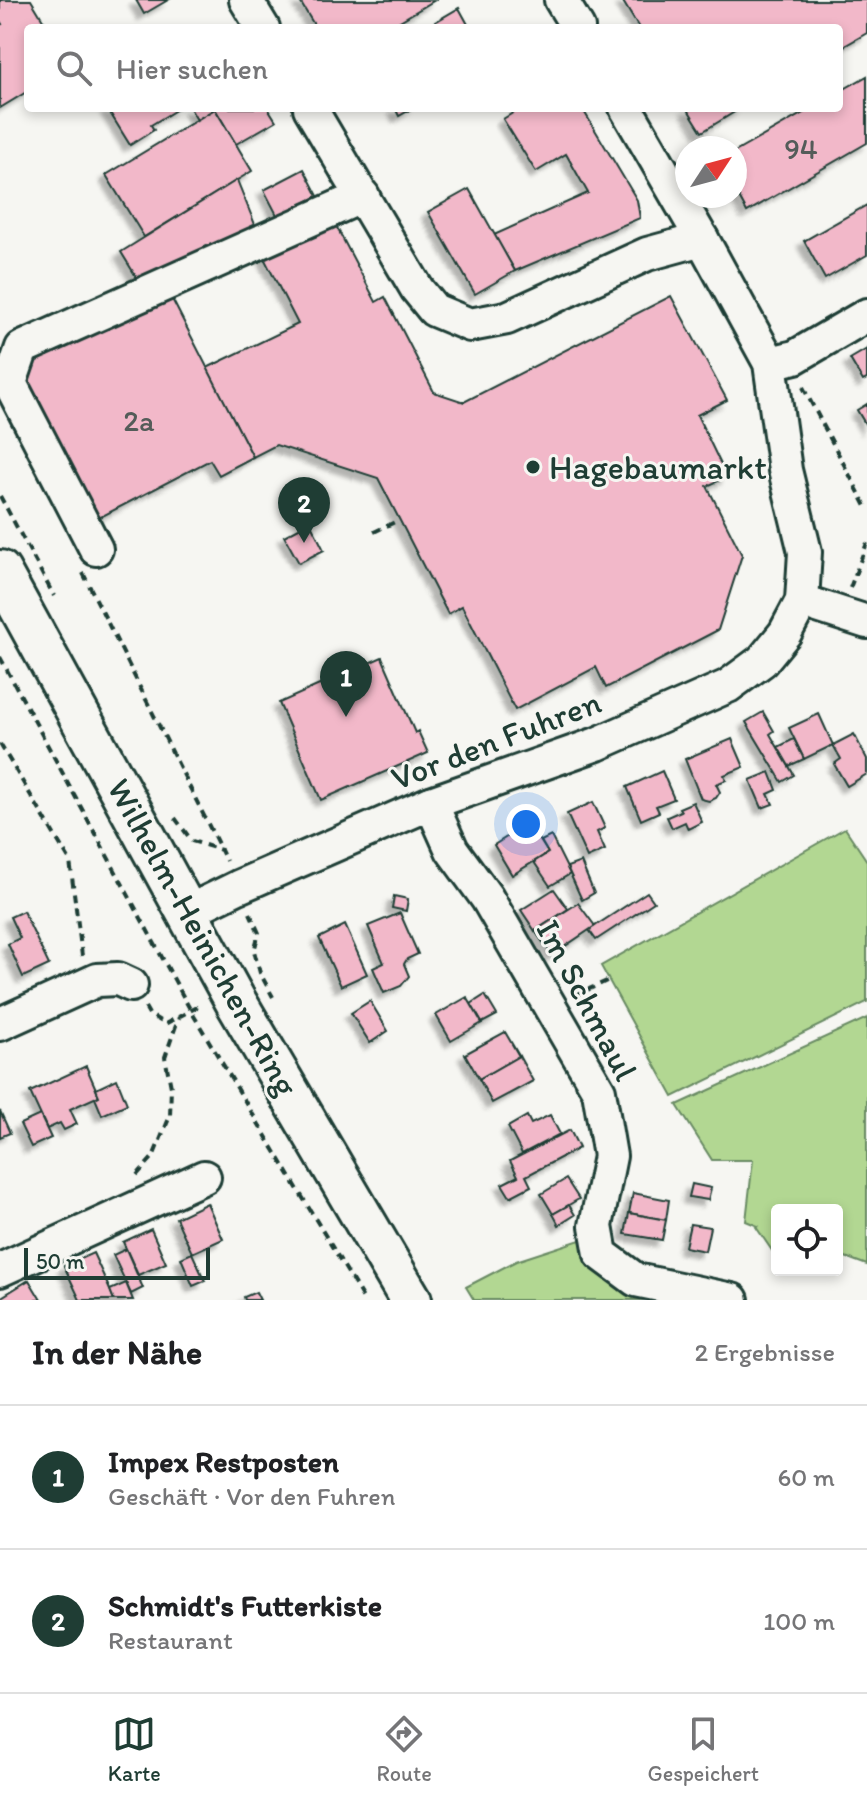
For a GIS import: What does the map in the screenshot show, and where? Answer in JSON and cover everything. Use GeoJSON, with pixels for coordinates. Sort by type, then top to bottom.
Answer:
{"type":"FeatureCollection","features":[{"type":"Feature","properties":{"kind":"main road","name":"Wilhelm-Heinichen-Ring"},"geometry":{"type":"LineString","coordinates":[[0,571],[236,1002],[411,1300]]}},
{"type":"Feature","properties":{"kind":"street"},"geometry":{"type":"LineString","coordinates":[[246,0],[261,24]]}},
{"type":"Feature","properties":{"kind":"street"},"geometry":{"type":"LineString","coordinates":[[561,0],[576,24]]}},
{"type":"Feature","properties":{"kind":"street"},"geometry":{"type":"LineString","coordinates":[[312,112],[417,289],[434,310],[470,325],[507,318],[647,254],[702,239]]}},
{"type":"Feature","properties":{"kind":"street"},"geometry":{"type":"LineString","coordinates":[[628,112],[702,239],[783,360],[785,470],[805,552],[802,601],[854,617]]}},
{"type":"Feature","properties":{"kind":"street"},"geometry":{"type":"LineString","coordinates":[[87,556],[10,383],[22,348],[363,196]]}},
{"type":"Feature","properties":{"kind":"street"},"geometry":{"type":"LineString","coordinates":[[783,360],[867,315]]}},
{"type":"Feature","properties":{"kind":"street","name":"Vor den Fuhren"},"geometry":{"type":"LineString","coordinates":[[187,912],[252,880],[431,803],[597,744],[728,686],[762,661],[785,633],[802,601]]}},
{"type":"Feature","properties":{"kind":"street","name":"Im Schmaul"},"geometry":{"type":"LineString","coordinates":[[431,803],[452,850],[487,898],[599,1091],[610,1156],[596,1226],[601,1254],[636,1280],[732,1300]]}},
{"type":"Feature","properties":{"kind":"street"},"geometry":{"type":"LineString","coordinates":[[0,1024],[97,980],[118,979],[131,985]]}},
{"type":"Feature","properties":{"kind":"street"},"geometry":{"type":"LineString","coordinates":[[0,1270],[204,1177]]}},
{"type":"Feature","properties":{"kind":"path"},"geometry":{"type":"LineString","coordinates":[[783,360],[804,388],[867,508]]}},
{"type":"Feature","properties":{"kind":"path"},"geometry":{"type":"LineString","coordinates":[[374,532],[399,520]]}},
{"type":"Feature","properties":{"kind":"path"},"geometry":{"type":"LineString","coordinates":[[854,617],[867,543]]}},
{"type":"Feature","properties":{"kind":"path"},"geometry":{"type":"LineString","coordinates":[[87,556],[221,850]]}},
{"type":"Feature","properties":{"kind":"path"},"geometry":{"type":"LineString","coordinates":[[0,657],[191,1011],[364,1300]]}},
{"type":"Feature","properties":{"kind":"path"},"geometry":{"type":"LineString","coordinates":[[0,744],[70,861],[84,986]]}},
{"type":"Feature","properties":{"kind":"path"},"geometry":{"type":"LineString","coordinates":[[550,1006],[609,980]]}},
{"type":"Feature","properties":{"kind":"path"},"geometry":{"type":"LineString","coordinates":[[131,985],[149,1014],[165,1024],[191,1011]]}},
{"type":"Feature","properties":{"kind":"path"},"geometry":{"type":"LineString","coordinates":[[130,1211],[133,1179],[153,1157],[170,1116],[171,1087],[165,1057],[179,1017]]}},
{"type":"Feature","properties":{"kind":"green space"},"geometry":{"type":"Polygon","coordinates":[[[845,828],[867,861],[867,1002],[673,1097],[601,966],[845,828]]]}},
{"type":"Feature","properties":{"kind":"green space"},"geometry":{"type":"Polygon","coordinates":[[[867,1018],[867,1265],[843,1256],[843,1204],[771,1204],[771,1249],[758,1226],[746,1221],[753,1160],[712,1160],[677,1105],[867,1018]]]}},
{"type":"Feature","properties":{"kind":"green space"},"geometry":{"type":"Polygon","coordinates":[[[583,1239],[665,1300],[474,1300],[466,1287],[516,1261],[583,1239]]]}},
{"type":"Feature","properties":{"kind":"building"},"geometry":{"type":"Polygon","coordinates":[[[0,0],[31,0],[46,24],[24,24],[24,93],[0,108],[2,24],[0,0]]]}},
{"type":"Feature","properties":{"kind":"building"},"geometry":{"type":"Polygon","coordinates":[[[136,0],[168,0],[144,14],[136,0]]]}},
{"type":"Feature","properties":{"kind":"building"},"geometry":{"type":"Polygon","coordinates":[[[299,0],[435,0],[395,24],[314,24],[299,0]]]}},
{"type":"Feature","properties":{"kind":"building"},"geometry":{"type":"Polygon","coordinates":[[[622,0],[867,0],[867,33],[843,47],[843,24],[637,24],[622,0]]]}},
{"type":"Feature","properties":{"kind":"building"},"geometry":{"type":"Polygon","coordinates":[[[459,8],[468,24],[432,24],[459,8]]]}},
{"type":"Feature","properties":{"kind":"building"},"geometry":{"type":"Polygon","coordinates":[[[867,76],[867,143],[747,212],[747,145],[805,112],[843,112],[843,90],[867,76]]]}},
{"type":"Feature","properties":{"kind":"building"},"geometry":{"type":"Polygon","coordinates":[[[109,112],[172,112],[151,125],[154,130],[130,145],[109,112]]]}},
{"type":"Feature","properties":{"kind":"building"},"geometry":{"type":"Polygon","coordinates":[[[192,112],[210,112],[197,120],[192,112]]]}},
{"type":"Feature","properties":{"kind":"building"},"geometry":{"type":"Polygon","coordinates":[[[210,112],[217,112],[252,171],[144,237],[106,175],[210,112]]]}},
{"type":"Feature","properties":{"kind":"building"},"geometry":{"type":"Polygon","coordinates":[[[217,112],[270,112],[276,121],[236,144],[217,112]]]}},
{"type":"Feature","properties":{"kind":"building"},"geometry":{"type":"Polygon","coordinates":[[[514,112],[584,112],[637,200],[640,218],[515,271],[494,235],[588,193],[566,154],[536,172],[503,119],[514,112]]]}},
{"type":"Feature","properties":{"kind":"building"},"geometry":{"type":"Polygon","coordinates":[[[690,112],[734,112],[702,132],[690,112]]]}},
{"type":"Feature","properties":{"kind":"building"},"geometry":{"type":"Polygon","coordinates":[[[304,169],[318,196],[278,217],[264,190],[304,169]]]}},
{"type":"Feature","properties":{"kind":"building"},"geometry":{"type":"Polygon","coordinates":[[[237,180],[258,232],[140,283],[121,252],[237,180]]]}},
{"type":"Feature","properties":{"kind":"building"},"geometry":{"type":"Polygon","coordinates":[[[469,189],[515,271],[475,294],[428,212],[469,189]]]}},
{"type":"Feature","properties":{"kind":"building"},"geometry":{"type":"Polygon","coordinates":[[[867,205],[867,255],[825,279],[804,241],[867,205]]]}},
{"type":"Feature","properties":{"kind":"building","name":"Hagebaumarkt"},"geometry":{"type":"Polygon","coordinates":[[[333,220],[376,302],[385,297],[434,392],[464,402],[671,296],[727,400],[697,415],[727,477],[707,486],[742,555],[718,630],[606,688],[596,667],[515,710],[462,606],[448,614],[378,478],[276,445],[253,457],[207,368],[298,324],[262,254],[333,220]]]}},
{"type":"Feature","properties":{"kind":"building"},"geometry":{"type":"Polygon","coordinates":[[[169,293],[253,457],[219,475],[210,460],[95,520],[24,384],[35,355],[169,293]]]}},
{"type":"Feature","properties":{"kind":"building"},"geometry":{"type":"Polygon","coordinates":[[[867,349],[867,379],[863,381],[850,359],[867,349]]]}},
{"type":"Feature","properties":{"kind":"building"},"geometry":{"type":"Polygon","coordinates":[[[867,404],[867,427],[857,410],[867,404]]]}},
{"type":"Feature","properties":{"kind":"building"},"geometry":{"type":"Polygon","coordinates":[[[310,522],[324,550],[299,563],[284,536],[310,522]]]}},
{"type":"Feature","properties":{"kind":"building"},"geometry":{"type":"Polygon","coordinates":[[[382,657],[415,733],[418,731],[428,753],[321,800],[279,703],[382,657]]]}},
{"type":"Feature","properties":{"kind":"building"},"geometry":{"type":"Polygon","coordinates":[[[763,712],[774,731],[770,734],[794,775],[782,782],[746,722],[763,712]]]}},
{"type":"Feature","properties":{"kind":"building"},"geometry":{"type":"Polygon","coordinates":[[[819,714],[833,745],[804,759],[789,728],[819,714]]]}},
{"type":"Feature","properties":{"kind":"building"},"geometry":{"type":"Polygon","coordinates":[[[854,734],[867,759],[867,774],[847,786],[834,764],[841,759],[833,745],[854,734]]]}},
{"type":"Feature","properties":{"kind":"building"},"geometry":{"type":"Polygon","coordinates":[[[732,739],[744,767],[724,775],[726,780],[716,784],[720,792],[716,798],[709,801],[701,799],[685,759],[732,739]]]}},
{"type":"Feature","properties":{"kind":"building"},"geometry":{"type":"Polygon","coordinates":[[[794,739],[804,759],[789,766],[778,747],[794,739]]]}},
{"type":"Feature","properties":{"kind":"building"},"geometry":{"type":"Polygon","coordinates":[[[662,771],[674,799],[656,806],[659,812],[641,820],[627,787],[662,771]]]}},
{"type":"Feature","properties":{"kind":"building"},"geometry":{"type":"Polygon","coordinates":[[[770,772],[777,790],[768,794],[773,804],[762,808],[750,780],[770,772]]]}},
{"type":"Feature","properties":{"kind":"building"},"geometry":{"type":"Polygon","coordinates":[[[593,802],[605,828],[597,832],[605,850],[587,858],[567,814],[593,802]]]}},
{"type":"Feature","properties":{"kind":"building"},"geometry":{"type":"Polygon","coordinates":[[[693,802],[702,822],[688,829],[685,822],[672,828],[667,817],[693,802]]]}},
{"type":"Feature","properties":{"kind":"building"},"geometry":{"type":"Polygon","coordinates":[[[529,823],[548,853],[512,875],[494,845],[529,823]]]}},
{"type":"Feature","properties":{"kind":"building"},"geometry":{"type":"Polygon","coordinates":[[[551,836],[570,874],[550,886],[534,862],[548,853],[541,841],[551,836]]]}},
{"type":"Feature","properties":{"kind":"building"},"geometry":{"type":"Polygon","coordinates":[[[581,862],[594,893],[582,900],[567,867],[581,862]]]}},
{"type":"Feature","properties":{"kind":"building"},"geometry":{"type":"Polygon","coordinates":[[[554,889],[568,909],[535,931],[521,910],[554,889]]]}},
{"type":"Feature","properties":{"kind":"building"},"geometry":{"type":"Polygon","coordinates":[[[647,892],[654,902],[596,940],[589,930],[647,892]]]}},
{"type":"Feature","properties":{"kind":"building"},"geometry":{"type":"Polygon","coordinates":[[[394,896],[408,899],[406,911],[392,908],[394,896]]]}},
{"type":"Feature","properties":{"kind":"building"},"geometry":{"type":"Polygon","coordinates":[[[578,903],[595,926],[552,955],[535,931],[578,903]]]}},
{"type":"Feature","properties":{"kind":"building"},"geometry":{"type":"Polygon","coordinates":[[[23,911],[49,965],[23,977],[8,944],[20,938],[10,917],[23,911]]]}},
{"type":"Feature","properties":{"kind":"building"},"geometry":{"type":"Polygon","coordinates":[[[400,913],[418,954],[404,964],[409,976],[401,986],[384,993],[373,968],[384,963],[368,926],[400,913]]]}},
{"type":"Feature","properties":{"kind":"building"},"geometry":{"type":"Polygon","coordinates":[[[345,925],[367,974],[341,986],[319,938],[345,925]]]}},
{"type":"Feature","properties":{"kind":"building"},"geometry":{"type":"Polygon","coordinates":[[[485,995],[497,1015],[482,1023],[471,1004],[485,995]]]}},
{"type":"Feature","properties":{"kind":"building"},"geometry":{"type":"Polygon","coordinates":[[[467,997],[482,1023],[451,1041],[436,1015],[467,997]]]}},
{"type":"Feature","properties":{"kind":"building"},"geometry":{"type":"Polygon","coordinates":[[[370,1001],[388,1031],[370,1043],[351,1013],[370,1001]]]}},
{"type":"Feature","properties":{"kind":"building"},"geometry":{"type":"Polygon","coordinates":[[[505,1032],[519,1056],[479,1079],[465,1054],[505,1032]]]}},
{"type":"Feature","properties":{"kind":"building"},"geometry":{"type":"Polygon","coordinates":[[[519,1056],[533,1081],[492,1103],[479,1079],[519,1056]]]}},
{"type":"Feature","properties":{"kind":"building"},"geometry":{"type":"Polygon","coordinates":[[[86,1066],[99,1096],[70,1109],[77,1124],[64,1130],[60,1123],[47,1129],[30,1092],[86,1066]]]}},
{"type":"Feature","properties":{"kind":"building"},"geometry":{"type":"Polygon","coordinates":[[[117,1079],[127,1104],[102,1115],[95,1098],[99,1096],[96,1089],[117,1079]]]}},
{"type":"Feature","properties":{"kind":"building"},"geometry":{"type":"Polygon","coordinates":[[[0,1111],[10,1133],[0,1137],[0,1111]]]}},
{"type":"Feature","properties":{"kind":"building"},"geometry":{"type":"Polygon","coordinates":[[[40,1115],[51,1138],[31,1147],[20,1124],[40,1115]]]}},
{"type":"Feature","properties":{"kind":"building"},"geometry":{"type":"Polygon","coordinates":[[[550,1115],[560,1134],[522,1154],[508,1127],[527,1116],[531,1124],[550,1115]]]}},
{"type":"Feature","properties":{"kind":"building"},"geometry":{"type":"Polygon","coordinates":[[[570,1130],[579,1148],[526,1176],[531,1186],[510,1197],[502,1184],[518,1176],[510,1161],[570,1130]]]}},
{"type":"Feature","properties":{"kind":"building"},"geometry":{"type":"Polygon","coordinates":[[[566,1179],[579,1199],[553,1214],[541,1194],[566,1179]]]}},
{"type":"Feature","properties":{"kind":"building"},"geometry":{"type":"Polygon","coordinates":[[[692,1184],[711,1188],[708,1200],[689,1197],[692,1184]]]}},
{"type":"Feature","properties":{"kind":"building"},"geometry":{"type":"Polygon","coordinates":[[[633,1193],[669,1200],[666,1220],[629,1213],[633,1193]]]}},
{"type":"Feature","properties":{"kind":"building"},"geometry":{"type":"Polygon","coordinates":[[[207,1203],[223,1239],[192,1253],[176,1218],[207,1203]]]}},
{"type":"Feature","properties":{"kind":"building"},"geometry":{"type":"Polygon","coordinates":[[[569,1205],[575,1215],[559,1225],[553,1214],[569,1205]]]}},
{"type":"Feature","properties":{"kind":"building"},"geometry":{"type":"Polygon","coordinates":[[[629,1213],[666,1220],[662,1240],[625,1234],[629,1213]]]}},
{"type":"Feature","properties":{"kind":"building"},"geometry":{"type":"Polygon","coordinates":[[[690,1224],[710,1227],[705,1251],[685,1247],[690,1224]]]}},
{"type":"Feature","properties":{"kind":"building"},"geometry":{"type":"Polygon","coordinates":[[[151,1229],[166,1263],[138,1275],[123,1242],[151,1229]]]}},
{"type":"Feature","properties":{"kind":"building"},"geometry":{"type":"Polygon","coordinates":[[[126,1249],[143,1288],[131,1294],[113,1255],[126,1249]]]}},
{"type":"Feature","properties":{"kind":"building"},"geometry":{"type":"Polygon","coordinates":[[[93,1253],[114,1300],[80,1300],[64,1266],[93,1253]]]}},
{"type":"Feature","properties":{"kind":"building"},"geometry":{"type":"Polygon","coordinates":[[[192,1253],[205,1281],[193,1286],[181,1258],[192,1253]]]}},
{"type":"Feature","properties":{"kind":"building"},"geometry":{"type":"Polygon","coordinates":[[[29,1280],[41,1300],[0,1300],[0,1298],[29,1280]]]}},
{"type":"Feature","properties":{"kind":"building"},"geometry":{"type":"Polygon","coordinates":[[[126,1283],[133,1300],[114,1300],[110,1290],[126,1283]]]}},
{"type":"Feature","properties":{"kind":"building"},"geometry":{"type":"Polygon","coordinates":[[[256,1292],[260,1300],[245,1300],[244,1297],[256,1292]]]}},
{"type":"Feature","properties":{"kind":"place","name":"Hagebaumarkt"},"geometry":{"type":"Point","coordinates":[533,467]}},
{"type":"Feature","properties":{"kind":"place","name":"Schmidt's Futterkiste"},"geometry":{"type":"Point","coordinates":[304,543]}},
{"type":"Feature","properties":{"kind":"place","name":"Impex Restposten"},"geometry":{"type":"Point","coordinates":[346,717]}}]}
